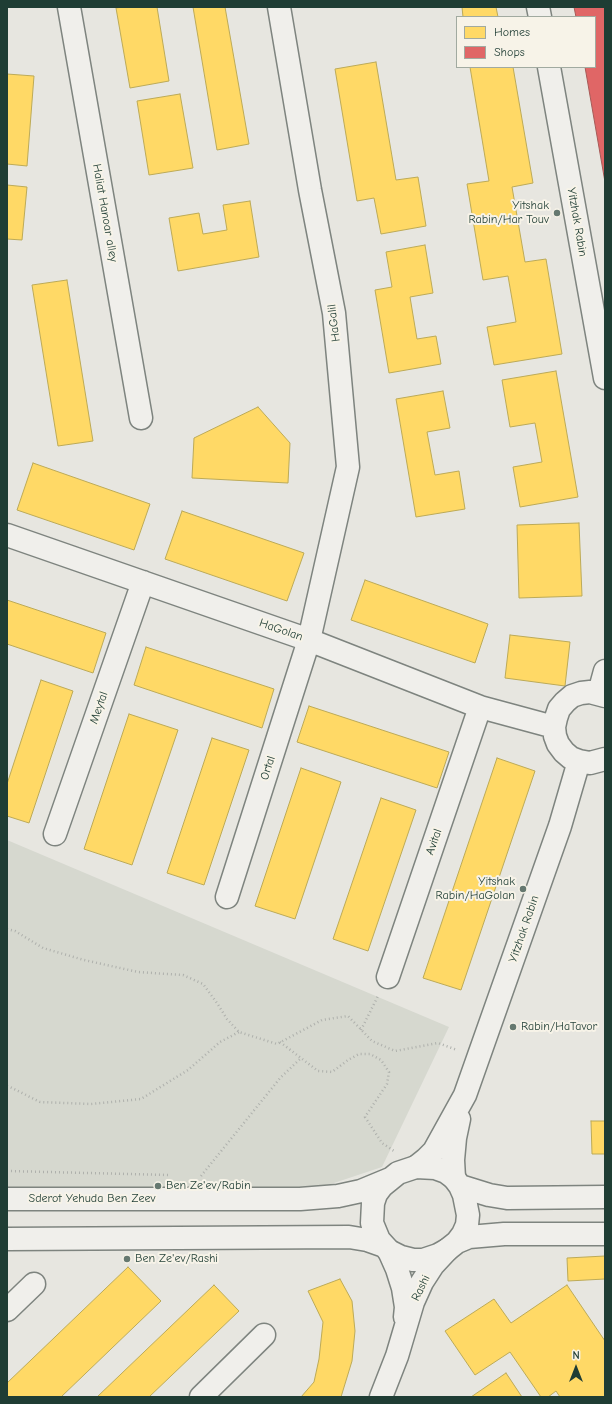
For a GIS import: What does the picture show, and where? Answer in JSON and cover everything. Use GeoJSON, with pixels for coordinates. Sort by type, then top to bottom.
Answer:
{"type":"FeatureCollection","features":[{"type":"Feature","properties":{"kind":"street","name":"Haliat Hanoar alley"},"geometry":{"type":"LineString","coordinates":[[69,7],[141,418]]}},
{"type":"Feature","properties":{"kind":"street","name":"HaGalil"},"geometry":{"type":"LineString","coordinates":[[279,7],[310,190],[334,313],[348,467],[309,640]]}},
{"type":"Feature","properties":{"kind":"street","name":"Yitzhak Rabin"},"geometry":{"type":"LineString","coordinates":[[549,68],[605,378]]}},
{"type":"Feature","properties":{"kind":"street","name":"HaGolan"},"geometry":{"type":"LineString","coordinates":[[7,535],[309,640],[480,707],[554,726]]}},
{"type":"Feature","properties":{"kind":"street","name":"Meytal"},"geometry":{"type":"LineString","coordinates":[[55,834],[143,582]]}},
{"type":"Feature","properties":{"kind":"street","name":"Ortal"},"geometry":{"type":"LineString","coordinates":[[227,897],[309,640]]}},
{"type":"Feature","properties":{"kind":"street"},"geometry":{"type":"LineString","coordinates":[[605,671],[602,695],[590,692],[572,696],[559,709],[554,726],[558,744],[571,758],[590,763],[605,759]]}},
{"type":"Feature","properties":{"kind":"street","name":"Avital"},"geometry":{"type":"LineString","coordinates":[[388,977],[480,707]]}},
{"type":"Feature","properties":{"kind":"street","name":"Yitzhak Rabin"},"geometry":{"type":"LineString","coordinates":[[416,1167],[434,1151],[465,1095],[478,1062],[560,826],[579,761]]}},
{"type":"Feature","properties":{"kind":"street","name":"Yitzhak Rabin"},"geometry":{"type":"LineString","coordinates":[[457,1182],[453,1160],[455,1138],[465,1095]]}},
{"type":"Feature","properties":{"kind":"street"},"geometry":{"type":"LineString","coordinates":[[386,1249],[375,1232],[372,1223],[371,1213],[376,1194],[390,1178],[398,1173],[416,1167],[435,1168],[446,1172],[457,1182],[489,1195],[507,1198],[605,1197]]}},
{"type":"Feature","properties":{"kind":"street","name":"Sderot Yehuda Ben Zeev"},"geometry":{"type":"LineString","coordinates":[[7,1199],[300,1199],[338,1196],[361,1191],[390,1178]]}},
{"type":"Feature","properties":{"kind":"street"},"geometry":{"type":"LineString","coordinates":[[452,1246],[465,1229],[468,1215],[467,1206],[457,1182]]}},
{"type":"Feature","properties":{"kind":"street"},"geometry":{"type":"LineString","coordinates":[[7,1239],[349,1237],[367,1240],[401,1257],[413,1260],[423,1260],[438,1255],[469,1237],[504,1234],[605,1234]]}},
{"type":"Feature","properties":{"kind":"street","name":"Rashi"},"geometry":{"type":"LineString","coordinates":[[381,1397],[397,1356],[404,1331],[422,1282],[433,1265],[452,1246]]}},
{"type":"Feature","properties":{"kind":"street","name":"Rashi"},"geometry":{"type":"LineString","coordinates":[[386,1249],[397,1269],[405,1300],[406,1307],[404,1331]]}},
{"type":"Feature","properties":{"kind":"street"},"geometry":{"type":"LineString","coordinates":[[7,1310],[34,1284]]}},
{"type":"Feature","properties":{"kind":"street"},"geometry":{"type":"LineString","coordinates":[[201,1397],[264,1335]]}},
{"type":"Feature","properties":{"kind":"path"},"geometry":{"type":"LineString","coordinates":[[7,929],[16,931],[43,948],[84,960],[138,972],[183,975],[203,984],[227,1019],[239,1032],[277,1044],[322,1020],[348,1016],[372,1041],[395,1051],[438,1043],[452,1048],[478,1062]]}},
{"type":"Feature","properties":{"kind":"path"},"geometry":{"type":"LineString","coordinates":[[361,1030],[388,977]]}},
{"type":"Feature","properties":{"kind":"path"},"geometry":{"type":"LineString","coordinates":[[7,1086],[40,1102],[91,1104],[141,1099],[188,1070],[220,1042],[239,1032]]}},
{"type":"Feature","properties":{"kind":"path"},"geometry":{"type":"LineString","coordinates":[[280,1042],[318,1071],[332,1072],[359,1054],[370,1054],[381,1060],[389,1072],[387,1084],[364,1117],[382,1142],[396,1152]]}},
{"type":"Feature","properties":{"kind":"path"},"geometry":{"type":"LineString","coordinates":[[183,1199],[281,1077],[301,1058]]}},
{"type":"Feature","properties":{"kind":"path"},"geometry":{"type":"LineString","coordinates":[[7,1171],[168,1174],[174,1177]]}},
{"type":"Feature","properties":{"kind":"shaded area"},"geometry":{"type":"Polygon","coordinates":[[[7,840],[449,1027],[382,1167],[310,1191],[7,1188],[7,840]]]}},
{"type":"Feature","properties":{"kind":"building: Homes"},"geometry":{"type":"Polygon","coordinates":[[[157,7],[169,81],[130,88],[116,8],[157,7]]]}},
{"type":"Feature","properties":{"kind":"building: Homes"},"geometry":{"type":"Polygon","coordinates":[[[193,7],[225,7],[249,144],[217,150],[193,7]]]}},
{"type":"Feature","properties":{"kind":"building: Homes"},"geometry":{"type":"Polygon","coordinates":[[[462,7],[496,7],[498,16],[463,16],[462,7]]]}},
{"type":"Feature","properties":{"kind":"building: Homes"},"geometry":{"type":"Polygon","coordinates":[[[376,62],[396,180],[418,177],[426,226],[381,234],[374,198],[357,201],[335,69],[376,62]]]}},
{"type":"Feature","properties":{"kind":"building: Homes"},"geometry":{"type":"Polygon","coordinates":[[[470,68],[513,68],[533,183],[512,187],[525,262],[546,259],[562,354],[494,365],[487,327],[516,322],[508,276],[483,280],[467,184],[489,181],[470,68]]]}},
{"type":"Feature","properties":{"kind":"building: Homes"},"geometry":{"type":"Polygon","coordinates":[[[7,74],[34,76],[27,166],[7,164],[7,74]]]}},
{"type":"Feature","properties":{"kind":"building: Homes"},"geometry":{"type":"Polygon","coordinates":[[[180,94],[193,168],[149,175],[137,101],[180,94]]]}},
{"type":"Feature","properties":{"kind":"building: Homes"},"geometry":{"type":"Polygon","coordinates":[[[7,185],[27,187],[22,240],[7,239],[7,185]]]}},
{"type":"Feature","properties":{"kind":"building: Homes"},"geometry":{"type":"Polygon","coordinates":[[[250,201],[259,257],[178,271],[169,218],[199,213],[203,234],[227,230],[223,205],[250,201]]]}},
{"type":"Feature","properties":{"kind":"building: Homes"},"geometry":{"type":"Polygon","coordinates":[[[425,245],[433,293],[410,297],[417,339],[436,336],[441,364],[389,373],[375,290],[392,287],[386,252],[425,245]]]}},
{"type":"Feature","properties":{"kind":"building: Homes"},"geometry":{"type":"Polygon","coordinates":[[[67,280],[93,441],[58,446],[32,285],[67,280]]]}},
{"type":"Feature","properties":{"kind":"building: Homes"},"geometry":{"type":"Polygon","coordinates":[[[556,371],[578,497],[520,507],[513,467],[542,462],[535,423],[510,427],[502,380],[556,371]]]}},
{"type":"Feature","properties":{"kind":"building: Homes"},"geometry":{"type":"Polygon","coordinates":[[[443,391],[450,428],[427,432],[435,475],[459,471],[465,509],[416,517],[396,399],[443,391]]]}},
{"type":"Feature","properties":{"kind":"building: Homes"},"geometry":{"type":"Polygon","coordinates":[[[258,407],[290,443],[288,483],[192,478],[194,438],[258,407]]]}},
{"type":"Feature","properties":{"kind":"building: Homes"},"geometry":{"type":"Polygon","coordinates":[[[33,463],[150,504],[134,550],[17,510],[33,463]]]}},
{"type":"Feature","properties":{"kind":"building: Homes"},"geometry":{"type":"Polygon","coordinates":[[[182,511],[304,553],[287,601],[165,559],[182,511]]]}},
{"type":"Feature","properties":{"kind":"building: Homes"},"geometry":{"type":"Polygon","coordinates":[[[579,523],[582,596],[519,598],[517,525],[579,523]]]}},
{"type":"Feature","properties":{"kind":"building: Homes"},"geometry":{"type":"Polygon","coordinates":[[[365,580],[488,624],[475,663],[351,620],[365,580]]]}},
{"type":"Feature","properties":{"kind":"building: Homes"},"geometry":{"type":"Polygon","coordinates":[[[7,600],[106,633],[93,673],[7,644],[7,600]]]}},
{"type":"Feature","properties":{"kind":"building: Homes"},"geometry":{"type":"Polygon","coordinates":[[[510,635],[570,642],[565,686],[505,678],[510,635]]]}},
{"type":"Feature","properties":{"kind":"building: Homes"},"geometry":{"type":"Polygon","coordinates":[[[146,647],[274,689],[262,728],[134,685],[146,647]]]}},
{"type":"Feature","properties":{"kind":"building: Homes"},"geometry":{"type":"Polygon","coordinates":[[[41,680],[73,691],[29,823],[7,816],[7,784],[41,680]]]}},
{"type":"Feature","properties":{"kind":"building: Homes"},"geometry":{"type":"Polygon","coordinates":[[[309,706],[449,752],[437,788],[297,742],[309,706]]]}},
{"type":"Feature","properties":{"kind":"building: Homes"},"geometry":{"type":"Polygon","coordinates":[[[129,714],[178,730],[132,865],[84,849],[129,714]]]}},
{"type":"Feature","properties":{"kind":"building: Homes"},"geometry":{"type":"Polygon","coordinates":[[[212,738],[249,750],[204,885],[167,873],[212,738]]]}},
{"type":"Feature","properties":{"kind":"building: Homes"},"geometry":{"type":"Polygon","coordinates":[[[497,758],[535,771],[461,990],[423,978],[497,758]]]}},
{"type":"Feature","properties":{"kind":"building: Homes"},"geometry":{"type":"Polygon","coordinates":[[[301,768],[341,782],[295,919],[255,906],[301,768]]]}},
{"type":"Feature","properties":{"kind":"building: Homes"},"geometry":{"type":"Polygon","coordinates":[[[381,798],[416,810],[368,951],[333,939],[381,798]]]}},
{"type":"Feature","properties":{"kind":"building: Homes"},"geometry":{"type":"Polygon","coordinates":[[[591,1121],[605,1121],[605,1154],[592,1154],[591,1121]]]}},
{"type":"Feature","properties":{"kind":"building: Homes"},"geometry":{"type":"Polygon","coordinates":[[[605,1256],[605,1279],[568,1281],[567,1258],[605,1256]]]}},
{"type":"Feature","properties":{"kind":"building: Homes"},"geometry":{"type":"Polygon","coordinates":[[[128,1267],[161,1301],[61,1397],[7,1397],[7,1383],[128,1267]]]}},
{"type":"Feature","properties":{"kind":"building: Homes"},"geometry":{"type":"Polygon","coordinates":[[[340,1279],[352,1301],[355,1331],[352,1361],[341,1397],[301,1397],[314,1382],[319,1359],[323,1322],[308,1291],[340,1279]]]}},
{"type":"Feature","properties":{"kind":"building: Homes"},"geometry":{"type":"Polygon","coordinates":[[[214,1285],[239,1311],[149,1397],[97,1397],[214,1285]]]}},
{"type":"Feature","properties":{"kind":"building: Homes"},"geometry":{"type":"Polygon","coordinates":[[[567,1285],[605,1341],[605,1397],[560,1397],[556,1391],[548,1397],[541,1397],[510,1352],[475,1375],[445,1331],[494,1299],[511,1323],[567,1285]]]}},
{"type":"Feature","properties":{"kind":"building: Homes"},"geometry":{"type":"Polygon","coordinates":[[[506,1373],[522,1397],[471,1397],[506,1373]]]}},
{"type":"Feature","properties":{"kind":"building: Shops"},"geometry":{"type":"Polygon","coordinates":[[[574,7],[605,7],[605,182],[585,68],[596,68],[596,16],[576,16],[574,7]]]}},
{"type":"Feature","properties":{"kind":"place","name":"Yitshak Rabin/Har Touv"},"geometry":{"type":"Point","coordinates":[557,213]}},
{"type":"Feature","properties":{"kind":"place","name":"Yitshak Rabin/HaGolan"},"geometry":{"type":"Point","coordinates":[523,889]}},
{"type":"Feature","properties":{"kind":"place","name":"Rabin/HaTavor"},"geometry":{"type":"Point","coordinates":[513,1027]}},
{"type":"Feature","properties":{"kind":"place","name":"Ben Ze'ev/Rabin"},"geometry":{"type":"Point","coordinates":[158,1186]}},
{"type":"Feature","properties":{"kind":"place","name":"Ben Ze'ev/Rashi"},"geometry":{"type":"Point","coordinates":[127,1259]}}]}
